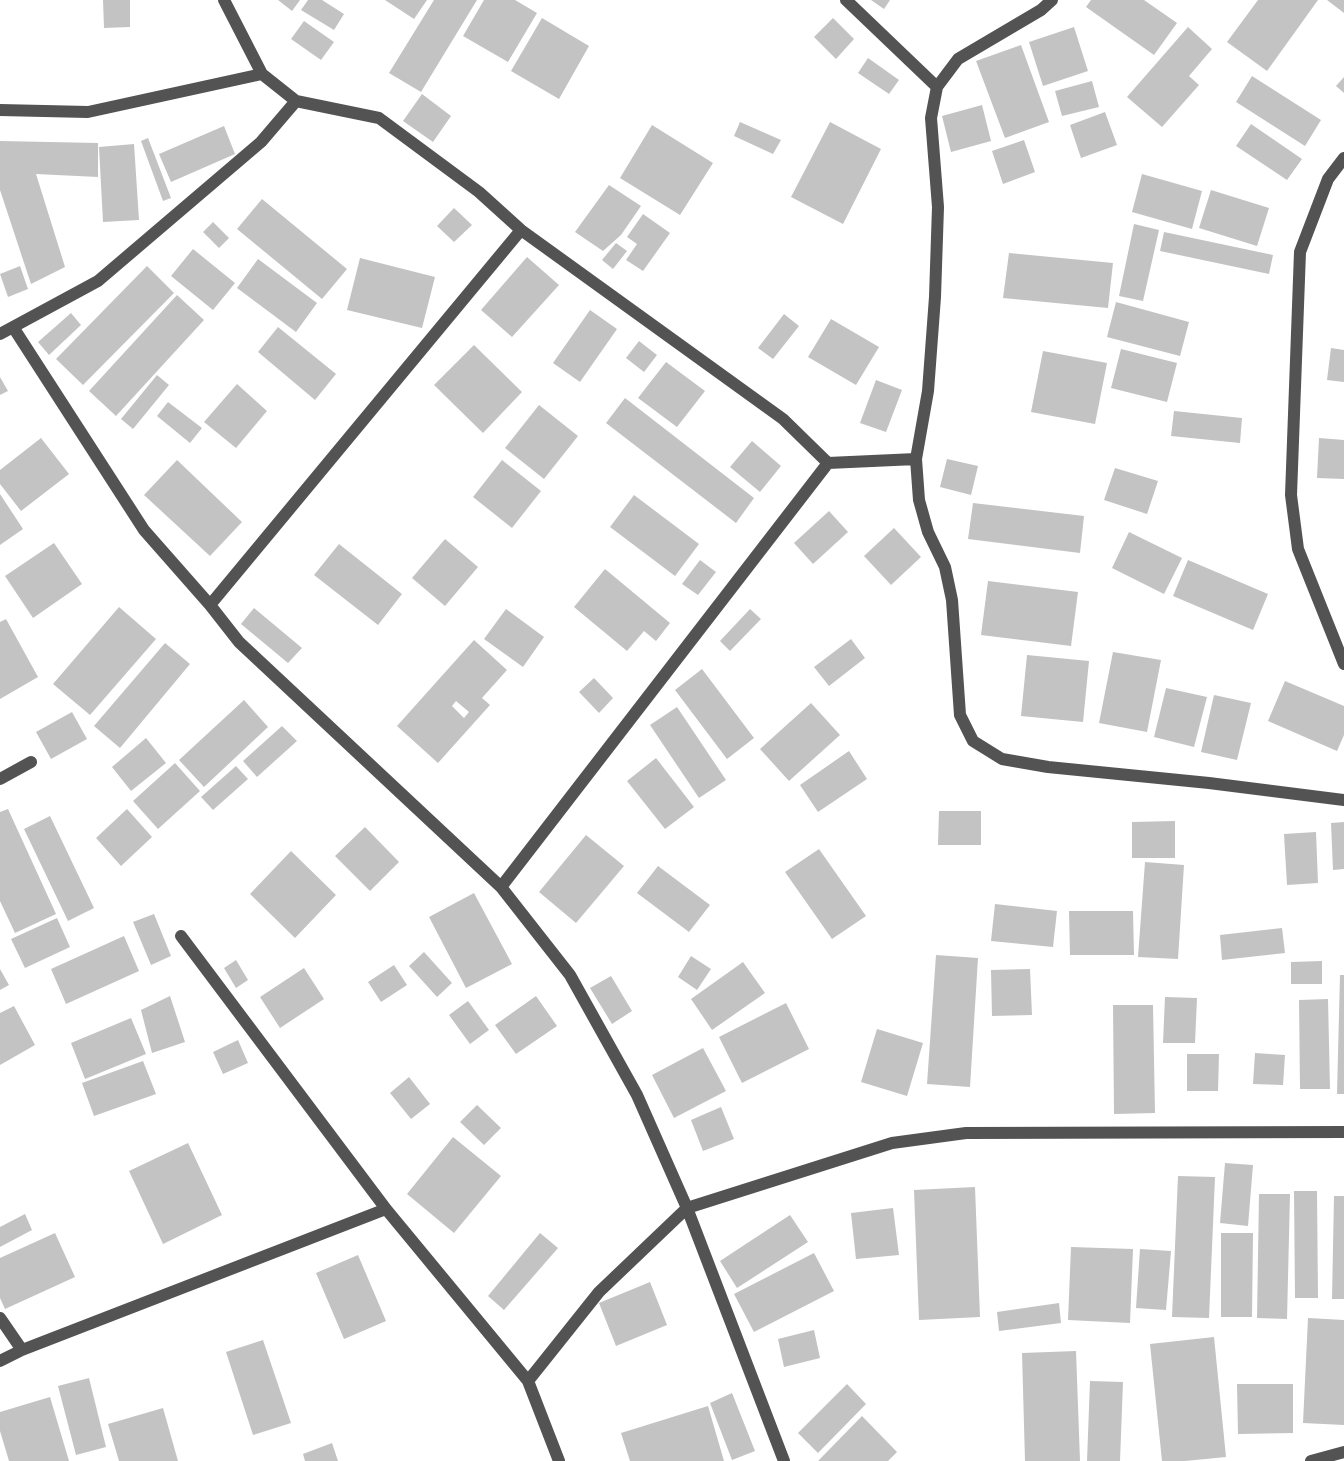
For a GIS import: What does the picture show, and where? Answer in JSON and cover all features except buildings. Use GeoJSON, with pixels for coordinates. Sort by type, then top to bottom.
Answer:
{"type":"FeatureCollection","features":[{"type":"Feature","properties":{"kind":"street"},"geometry":{"type":"LineString","coordinates":[[224,0],[262,74],[296,101],[379,118],[479,192],[521,230],[783,419],[828,463],[916,459]]}},
{"type":"Feature","properties":{"kind":"street"},"geometry":{"type":"LineString","coordinates":[[846,0],[937,87]]}},
{"type":"Feature","properties":{"kind":"street"},"geometry":{"type":"LineString","coordinates":[[1052,0],[1041,10],[958,59],[937,87],[931,118],[938,207],[928,390],[916,459],[919,500],[928,532],[945,567],[952,600],[960,715],[973,741],[1002,759],[1048,767],[1209,783],[1344,800]]}},
{"type":"Feature","properties":{"kind":"street"},"geometry":{"type":"LineString","coordinates":[[0,110],[88,112],[262,74]]}},
{"type":"Feature","properties":{"kind":"street"},"geometry":{"type":"LineString","coordinates":[[0,334],[98,281],[261,142],[296,101]]}},
{"type":"Feature","properties":{"kind":"street"},"geometry":{"type":"LineString","coordinates":[[1344,158],[1328,179],[1300,252],[1291,495],[1298,549],[1344,664]]}},
{"type":"Feature","properties":{"kind":"street"},"geometry":{"type":"LineString","coordinates":[[210,605],[521,230]]}},
{"type":"Feature","properties":{"kind":"street"},"geometry":{"type":"LineString","coordinates":[[13,327],[144,530],[210,605],[239,642],[501,887],[570,975],[637,1095],[687,1208],[784,1461]]}},
{"type":"Feature","properties":{"kind":"street"},"geometry":{"type":"LineString","coordinates":[[501,887],[828,463]]}},
{"type":"Feature","properties":{"kind":"street"},"geometry":{"type":"LineString","coordinates":[[0,779],[31,762]]}},
{"type":"Feature","properties":{"kind":"street"},"geometry":{"type":"LineString","coordinates":[[180,936],[386,1209],[528,1382],[559,1461]]}},
{"type":"Feature","properties":{"kind":"street"},"geometry":{"type":"LineString","coordinates":[[528,1382],[599,1292],[687,1208],[892,1143],[966,1133],[1344,1132]]}},
{"type":"Feature","properties":{"kind":"street"},"geometry":{"type":"LineString","coordinates":[[0,1360],[386,1209]]}},
{"type":"Feature","properties":{"kind":"street"},"geometry":{"type":"LineString","coordinates":[[0,1318],[22,1350]]}},
{"type":"Feature","properties":{"kind":"street"},"geometry":{"type":"LineString","coordinates":[[1311,1461],[1344,1452]]}}]}
